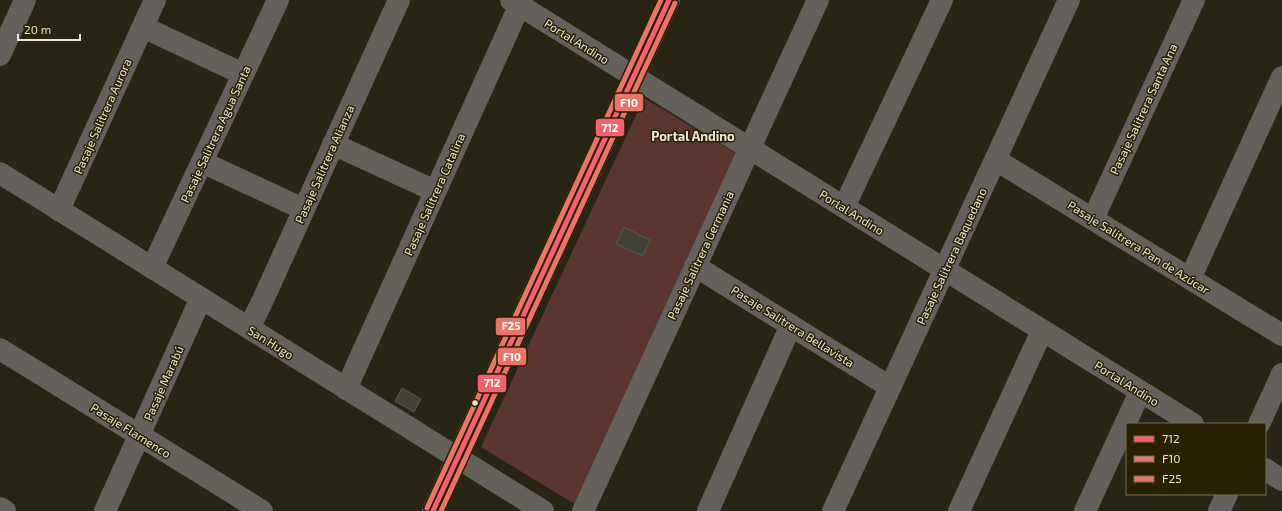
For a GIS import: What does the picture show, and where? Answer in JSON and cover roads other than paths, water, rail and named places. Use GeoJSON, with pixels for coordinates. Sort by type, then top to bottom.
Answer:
{"type":"FeatureCollection","features":[{"type":"Feature","properties":{"kind":"main road"},"geometry":{"type":"LineString","coordinates":[[433,511],[669,0]]}},
{"type":"Feature","properties":{"kind":"street"},"geometry":{"type":"LineString","coordinates":[[0,55],[25,0]]}},
{"type":"Feature","properties":{"kind":"street","name":"Pasaje Salitrera Aurora"},"geometry":{"type":"LineString","coordinates":[[59,210],[155,0]]}},
{"type":"Feature","properties":{"kind":"street","name":"Pasaje Salitrera Agua Santa"},"geometry":{"type":"LineString","coordinates":[[152,268],[278,0]]}},
{"type":"Feature","properties":{"kind":"street","name":"Pasaje Salitrera Alianza"},"geometry":{"type":"LineString","coordinates":[[248,328],[262,302],[399,0]]}},
{"type":"Feature","properties":{"kind":"street","name":"Pasaje Salitrera Germania"},"geometry":{"type":"LineString","coordinates":[[583,511],[818,0]]}},
{"type":"Feature","properties":{"kind":"street"},"geometry":{"type":"LineString","coordinates":[[844,207],[942,0]]}},
{"type":"Feature","properties":{"kind":"street","name":"Pasaje Salitrera Baquedano"},"geometry":{"type":"LineString","coordinates":[[833,511],[1069,0]]}},
{"type":"Feature","properties":{"kind":"street","name":"Pasaje Salitrera Santa Ana"},"geometry":{"type":"LineString","coordinates":[[1093,219],[1194,0]]}},
{"type":"Feature","properties":{"kind":"street","name":"Portal Andino"},"geometry":{"type":"LineString","coordinates":[[517,2],[633,76],[1191,423]]}},
{"type":"Feature","properties":{"kind":"street","name":"Pasaje Salitrera Catalina"},"geometry":{"type":"LineString","coordinates":[[346,389],[435,191],[517,2]]}},
{"type":"Feature","properties":{"kind":"street"},"geometry":{"type":"LineString","coordinates":[[143,27],[243,74]]}},
{"type":"Feature","properties":{"kind":"street"},"geometry":{"type":"LineString","coordinates":[[1190,278],[1282,77]]}},
{"type":"Feature","properties":{"kind":"street"},"geometry":{"type":"LineString","coordinates":[[333,144],[435,191]]}},
{"type":"Feature","properties":{"kind":"street","name":"Pasaje Salitrera Pan de Azúcar"},"geometry":{"type":"LineString","coordinates":[[996,160],[1282,335]]}},
{"type":"Feature","properties":{"kind":"street"},"geometry":{"type":"LineString","coordinates":[[202,162],[303,209]]}},
{"type":"Feature","properties":{"kind":"street","name":"San Hugo"},"geometry":{"type":"LineString","coordinates":[[0,173],[543,511]]}},
{"type":"Feature","properties":{"kind":"street","name":"Pasaje Salitrera Bellavista"},"geometry":{"type":"LineString","coordinates":[[695,266],[890,387]]}},
{"type":"Feature","properties":{"kind":"street","name":"Pasaje Marabú"},"geometry":{"type":"LineString","coordinates":[[105,511],[201,298]]}},
{"type":"Feature","properties":{"kind":"street"},"geometry":{"type":"LineString","coordinates":[[708,511],[791,326]]}},
{"type":"Feature","properties":{"kind":"street"},"geometry":{"type":"LineString","coordinates":[[959,511],[1042,331]]}},
{"type":"Feature","properties":{"kind":"street","name":"Pasaje Flamenco"},"geometry":{"type":"LineString","coordinates":[[0,348],[262,511]]}},
{"type":"Feature","properties":{"kind":"street"},"geometry":{"type":"LineString","coordinates":[[1259,423],[1282,374]]}},
{"type":"Feature","properties":{"kind":"street"},"geometry":{"type":"LineString","coordinates":[[1085,511],[1140,392]]}},
{"type":"Feature","properties":{"kind":"street"},"geometry":{"type":"LineString","coordinates":[[1266,470],[1282,480]]}},
{"type":"Feature","properties":{"kind":"street"},"geometry":{"type":"LineString","coordinates":[[1219,511],[1227,495]]}},
{"type":"Feature","properties":{"kind":"street"},"geometry":{"type":"LineString","coordinates":[[0,508],[5,511]]}},
{"type":"Feature","properties":{"kind":"district","name":"Portal Andino"},"geometry":{"type":"Point","coordinates":[693,136]}}]}
